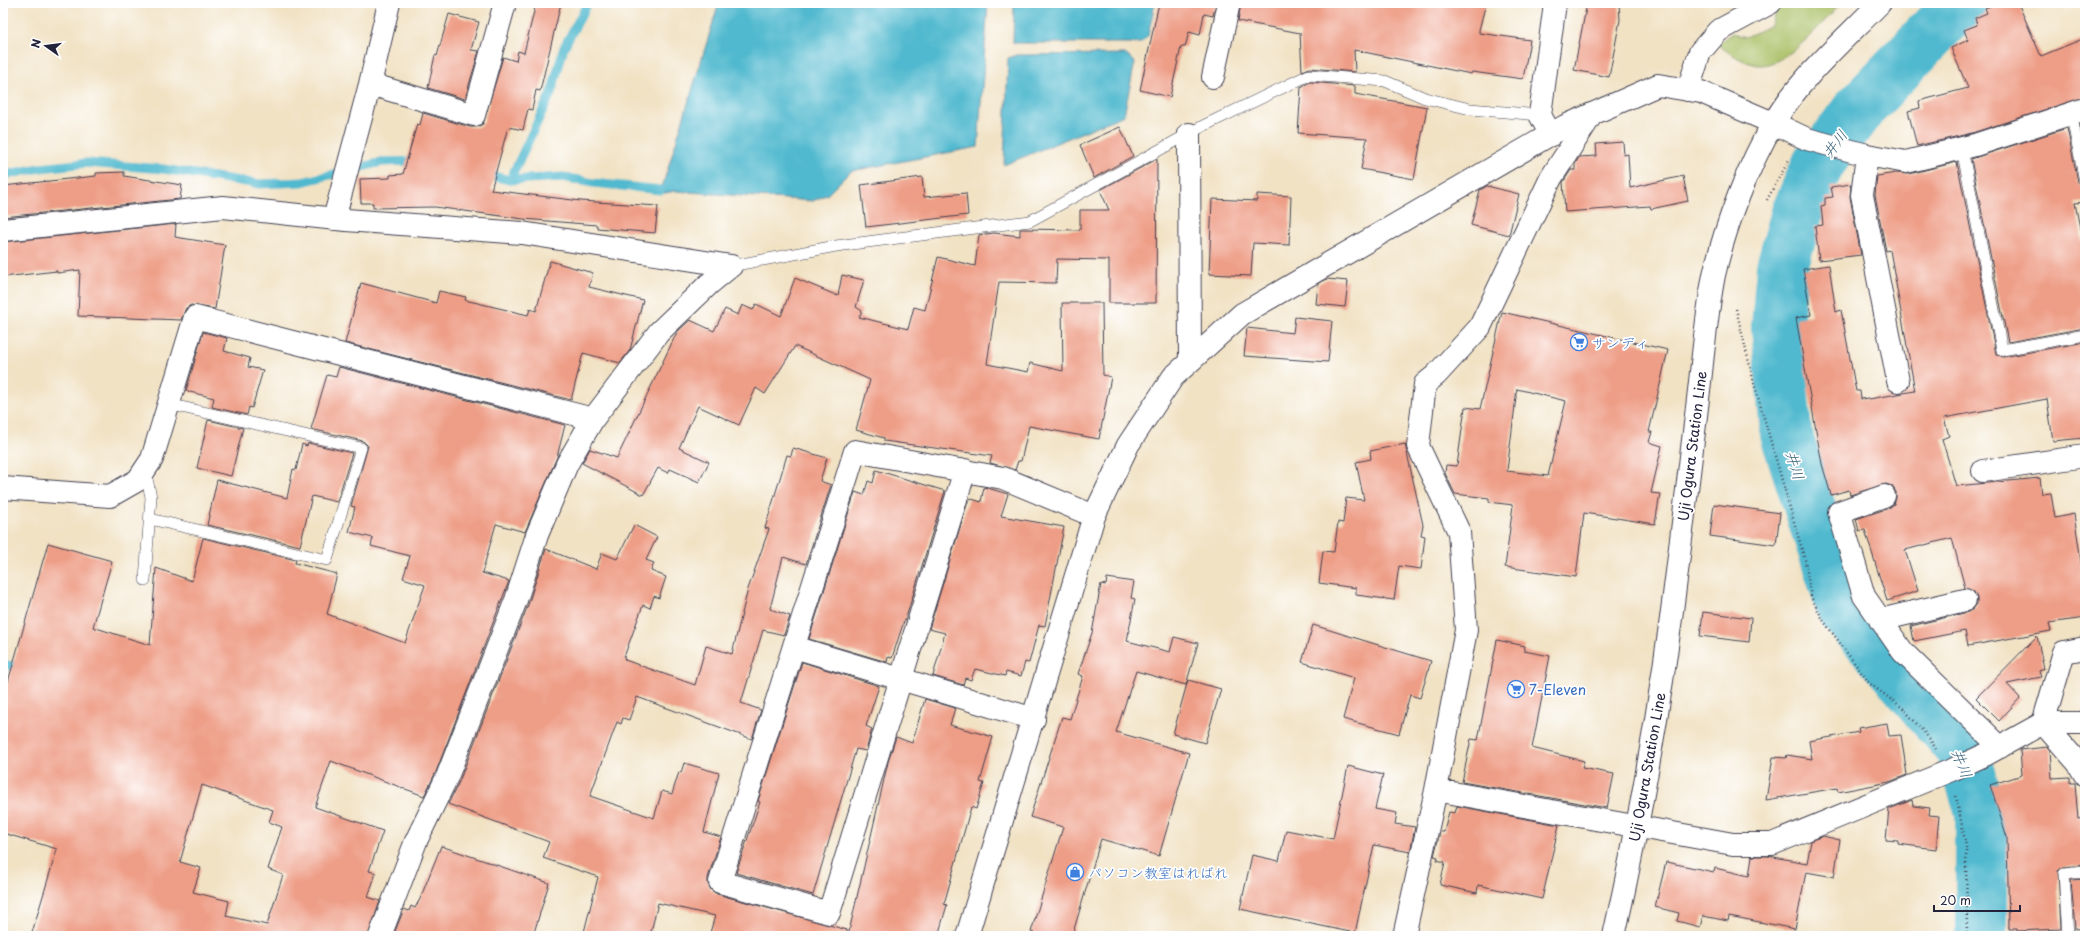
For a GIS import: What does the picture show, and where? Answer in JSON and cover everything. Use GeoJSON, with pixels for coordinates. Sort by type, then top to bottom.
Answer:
{"type":"FeatureCollection","features":[{"type":"Feature","properties":{"kind":"street"},"geometry":{"type":"LineString","coordinates":[[334,219],[370,84],[389,3]]}},
{"type":"Feature","properties":{"kind":"street"},"geometry":{"type":"LineString","coordinates":[[370,84],[474,115],[506,3]]}},
{"type":"Feature","properties":{"kind":"street"},"geometry":{"type":"LineString","coordinates":[[1213,77],[1228,3]]}},
{"type":"Feature","properties":{"kind":"street"},"geometry":{"type":"LineString","coordinates":[[1551,135],[1540,115],[1554,3]]}},
{"type":"Feature","properties":{"kind":"street"},"geometry":{"type":"LineString","coordinates":[[1688,90],[1700,52],[1718,31],[1770,3]]}},
{"type":"Feature","properties":{"kind":"street","name":"Uji Ogura Station Line"},"geometry":{"type":"LineString","coordinates":[[1614,936],[1649,764],[1677,575],[1714,275],[1739,196],[1773,123],[1797,90],[1880,3]]}},
{"type":"Feature","properties":{"kind":"street"},"geometry":{"type":"LineString","coordinates":[[967,936],[1094,516],[1128,446],[1174,377],[1242,314],[1551,135],[1592,114],[1658,85],[1701,92],[1808,138],[1859,153],[1906,162],[1962,148],[2078,111]]}},
{"type":"Feature","properties":{"kind":"street"},"geometry":{"type":"LineString","coordinates":[[1404,936],[1436,790],[1466,630],[1459,532],[1418,446],[1425,384],[1436,375],[1480,327],[1551,178],[1592,114]]}},
{"type":"Feature","properties":{"kind":"street"},"geometry":{"type":"LineString","coordinates":[[1189,134],[1190,362]]}},
{"type":"Feature","properties":{"kind":"street"},"geometry":{"type":"LineString","coordinates":[[1859,153],[1862,195],[1898,381]]}},
{"type":"Feature","properties":{"kind":"street"},"geometry":{"type":"LineString","coordinates":[[3,230],[223,207],[334,219],[522,233],[731,266]]}},
{"type":"Feature","properties":{"kind":"street"},"geometry":{"type":"LineString","coordinates":[[380,936],[416,841],[456,755],[516,600],[537,535],[567,464],[593,419],[659,332],[709,284],[731,266]]}},
{"type":"Feature","properties":{"kind":"street"},"geometry":{"type":"LineString","coordinates":[[3,488],[110,496],[138,480],[152,459],[195,317],[593,419]]}},
{"type":"Feature","properties":{"kind":"street"},"geometry":{"type":"LineString","coordinates":[[965,470],[829,913],[720,882],[855,451],[965,470],[1003,478],[1094,516]]}},
{"type":"Feature","properties":{"kind":"street"},"geometry":{"type":"LineString","coordinates":[[1983,471],[2085,456]]}},
{"type":"Feature","properties":{"kind":"street"},"geometry":{"type":"LineString","coordinates":[[1884,496],[1839,512],[1864,596],[1904,652],[1994,750]]}},
{"type":"Feature","properties":{"kind":"street"},"geometry":{"type":"LineString","coordinates":[[1880,620],[1965,600]]}},
{"type":"Feature","properties":{"kind":"street"},"geometry":{"type":"LineString","coordinates":[[794,646],[1034,718]]}},
{"type":"Feature","properties":{"kind":"street"},"geometry":{"type":"LineString","coordinates":[[2043,723],[2064,652],[2085,648]]}},
{"type":"Feature","properties":{"kind":"street"},"geometry":{"type":"LineString","coordinates":[[1436,790],[1733,844],[1772,844],[1954,769],[1994,750],[2043,723],[2085,723]]}},
{"type":"Feature","properties":{"kind":"street"},"geometry":{"type":"LineString","coordinates":[[2043,723],[2078,763],[2085,775]]}},
{"type":"Feature","properties":{"kind":"lane"},"geometry":{"type":"LineString","coordinates":[[731,266],[836,246],[1030,221],[1189,134],[1309,75],[1384,81],[1425,98],[1470,109],[1540,115]]}},
{"type":"Feature","properties":{"kind":"lane"},"geometry":{"type":"LineString","coordinates":[[2078,111],[2085,180]]}},
{"type":"Feature","properties":{"kind":"lane"},"geometry":{"type":"LineString","coordinates":[[1962,148],[2002,350],[2085,335]]}},
{"type":"Feature","properties":{"kind":"lane"},"geometry":{"type":"LineString","coordinates":[[150,519],[327,560],[361,448],[168,404]]}},
{"type":"Feature","properties":{"kind":"lane"},"geometry":{"type":"LineString","coordinates":[[145,470],[151,497],[145,580]]}},
{"type":"Feature","properties":{"kind":"lane"},"geometry":{"type":"LineString","coordinates":[[2068,936],[2064,874],[2085,872]]}},
{"type":"Feature","properties":{"kind":"green space"},"geometry":{"type":"Polygon","coordinates":[[[1788,3],[1841,3],[1804,42],[1781,59],[1769,64],[1752,64],[1731,54],[1717,44],[1732,33],[1746,37],[1771,25],[1776,10],[1788,3]]]}},
{"type":"Feature","properties":{"kind":"water"},"geometry":{"type":"Polygon","coordinates":[[[719,3],[988,3],[978,147],[851,171],[828,194],[813,201],[675,191],[660,194],[719,3]]]}},
{"type":"Feature","properties":{"kind":"water"},"geometry":{"type":"Polygon","coordinates":[[[1014,3],[1155,3],[1148,36],[1141,43],[1013,43],[1014,3]]]}},
{"type":"Feature","properties":{"kind":"water"},"geometry":{"type":"Polygon","coordinates":[[[1125,54],[1135,62],[1124,115],[1004,165],[1008,58],[1017,55],[1125,54]]]}},
{"type":"Feature","properties":{"kind":"building"},"geometry":{"type":"Polygon","coordinates":[[[536,3],[561,3],[540,91],[536,90],[532,110],[528,109],[523,130],[508,127],[491,190],[581,201],[658,206],[655,233],[597,228],[597,225],[523,219],[435,207],[373,208],[373,203],[361,203],[360,179],[390,178],[390,175],[403,174],[417,124],[420,125],[423,113],[470,127],[477,127],[483,124],[503,57],[516,61],[518,51],[524,53],[536,3]]]}},
{"type":"Feature","properties":{"kind":"building"},"geometry":{"type":"Polygon","coordinates":[[[1159,3],[1216,3],[1213,16],[1204,14],[1200,35],[1189,32],[1185,47],[1181,47],[1170,97],[1140,90],[1159,3]]]}},
{"type":"Feature","properties":{"kind":"building"},"geometry":{"type":"Polygon","coordinates":[[[1241,3],[1486,3],[1479,33],[1530,40],[1523,79],[1472,72],[1471,74],[1354,50],[1355,72],[1310,68],[1302,71],[1300,33],[1238,21],[1241,3]]]}},
{"type":"Feature","properties":{"kind":"building"},"geometry":{"type":"Polygon","coordinates":[[[1587,3],[1619,3],[1620,20],[1609,77],[1574,70],[1587,3]]]}},
{"type":"Feature","properties":{"kind":"building"},"geometry":{"type":"Polygon","coordinates":[[[1998,3],[2018,3],[2041,56],[2085,38],[2085,97],[1972,133],[1917,146],[1908,111],[1920,108],[1919,101],[1968,88],[1951,48],[1968,40],[1964,30],[1977,25],[1975,18],[1987,13],[1985,8],[1998,3]]]}},
{"type":"Feature","properties":{"kind":"building"},"geometry":{"type":"Polygon","coordinates":[[[449,14],[479,22],[471,50],[479,51],[465,99],[428,88],[435,55],[437,56],[449,14]]]}},
{"type":"Feature","properties":{"kind":"building"},"geometry":{"type":"Polygon","coordinates":[[[1310,82],[1355,86],[1355,94],[1427,107],[1414,179],[1361,169],[1367,138],[1298,133],[1301,87],[1310,82]]]}},
{"type":"Feature","properties":{"kind":"building"},"geometry":{"type":"Polygon","coordinates":[[[2085,122],[2085,146],[2080,124],[2085,122]]]}},
{"type":"Feature","properties":{"kind":"building"},"geometry":{"type":"Polygon","coordinates":[[[1120,127],[1133,156],[1094,178],[1080,145],[1120,127]]]}},
{"type":"Feature","properties":{"kind":"building"},"geometry":{"type":"Polygon","coordinates":[[[2067,128],[2078,182],[2080,186],[2085,188],[2085,202],[2075,203],[2085,253],[2085,328],[2008,342],[1971,159],[2067,128]]]}},
{"type":"Feature","properties":{"kind":"building"},"geometry":{"type":"Polygon","coordinates":[[[1623,142],[1624,155],[1628,154],[1630,188],[1683,176],[1688,201],[1651,209],[1650,206],[1565,212],[1563,182],[1571,170],[1575,170],[1575,164],[1579,157],[1597,156],[1596,144],[1623,142]]]}},
{"type":"Feature","properties":{"kind":"building"},"geometry":{"type":"Polygon","coordinates":[[[1157,159],[1156,303],[1109,303],[1109,260],[1057,259],[1056,283],[999,282],[987,364],[1028,372],[1030,363],[1063,371],[1062,303],[1102,303],[1103,375],[1111,377],[1099,439],[1029,426],[1021,461],[1018,461],[1015,470],[990,463],[992,456],[884,441],[884,438],[856,430],[870,380],[795,346],[765,394],[756,388],[739,425],[698,406],[679,448],[709,462],[699,482],[670,469],[668,473],[658,468],[643,495],[582,463],[590,449],[617,458],[677,332],[690,320],[714,331],[725,309],[738,315],[742,305],[753,310],[756,304],[781,316],[795,278],[838,296],[842,275],[864,280],[856,307],[862,311],[859,317],[908,329],[914,307],[925,310],[938,257],[975,266],[979,235],[994,233],[1020,236],[1020,229],[1080,230],[1080,210],[1109,210],[1100,190],[1157,159]]]}},
{"type":"Feature","properties":{"kind":"building"},"geometry":{"type":"Polygon","coordinates":[[[1957,162],[1996,354],[2003,357],[2085,342],[2085,438],[2053,441],[2047,399],[1944,418],[1949,436],[1942,439],[1956,486],[2040,478],[2042,494],[2051,493],[2055,518],[2074,514],[2085,589],[2085,618],[2049,623],[2051,631],[1968,646],[1965,631],[1914,641],[1911,626],[1968,612],[1977,604],[1977,598],[1974,592],[1965,588],[1952,538],[1905,550],[1918,591],[1887,601],[1865,530],[1859,531],[1856,519],[1889,508],[1894,504],[1896,492],[1892,486],[1886,484],[1850,495],[1849,490],[1831,495],[1822,464],[1796,318],[1811,315],[1803,269],[1829,265],[1836,312],[1841,310],[1856,391],[1860,391],[1861,399],[1915,391],[1890,250],[1886,251],[1875,195],[1877,176],[1896,173],[1909,174],[1957,162]]]}},
{"type":"Feature","properties":{"kind":"building"},"geometry":{"type":"Polygon","coordinates":[[[124,172],[124,176],[182,185],[180,199],[3,217],[3,186],[96,176],[96,173],[124,172]]]}},
{"type":"Feature","properties":{"kind":"building"},"geometry":{"type":"Polygon","coordinates":[[[922,177],[924,197],[966,193],[968,215],[866,227],[861,185],[922,177]]]}},
{"type":"Feature","properties":{"kind":"building"},"geometry":{"type":"Polygon","coordinates":[[[1851,184],[1850,197],[1861,255],[1819,260],[1815,226],[1823,225],[1821,206],[1825,205],[1825,198],[1833,197],[1831,187],[1851,184]]]}},
{"type":"Feature","properties":{"kind":"building"},"geometry":{"type":"Polygon","coordinates":[[[1487,186],[1519,194],[1509,235],[1471,225],[1480,190],[1487,186]]]}},
{"type":"Feature","properties":{"kind":"building"},"geometry":{"type":"Polygon","coordinates":[[[1257,194],[1291,196],[1289,245],[1253,243],[1251,276],[1209,274],[1212,199],[1257,201],[1257,194]]]}},
{"type":"Feature","properties":{"kind":"building"},"geometry":{"type":"Polygon","coordinates":[[[176,224],[175,237],[225,245],[215,309],[191,305],[186,308],[181,320],[78,316],[80,270],[3,277],[3,242],[176,224]]]}},
{"type":"Feature","properties":{"kind":"building"},"geometry":{"type":"Polygon","coordinates":[[[550,261],[593,273],[589,287],[643,300],[630,350],[620,363],[583,353],[571,400],[345,343],[361,283],[436,303],[439,291],[466,297],[465,300],[528,315],[530,309],[536,311],[550,261]]]}},
{"type":"Feature","properties":{"kind":"building"},"geometry":{"type":"Polygon","coordinates":[[[1327,279],[1348,281],[1345,307],[1316,304],[1318,284],[1327,279]]]}},
{"type":"Feature","properties":{"kind":"building"},"geometry":{"type":"Polygon","coordinates":[[[1502,312],[1668,350],[1649,432],[1652,432],[1649,442],[1662,446],[1651,493],[1660,494],[1655,524],[1584,513],[1576,577],[1505,567],[1513,505],[1489,502],[1489,498],[1455,494],[1445,473],[1446,465],[1457,466],[1465,407],[1480,409],[1502,312]],[[1517,389],[1507,471],[1548,476],[1566,401],[1517,389]]]}},
{"type":"Feature","properties":{"kind":"building"},"geometry":{"type":"Polygon","coordinates":[[[1295,317],[1332,321],[1328,362],[1244,356],[1247,328],[1293,333],[1295,317]]]}},
{"type":"Feature","properties":{"kind":"building"},"geometry":{"type":"Polygon","coordinates":[[[203,332],[227,338],[224,351],[250,358],[248,367],[263,370],[252,408],[249,407],[247,415],[212,407],[214,398],[186,391],[203,332]]]}},
{"type":"Feature","properties":{"kind":"building"},"geometry":{"type":"Polygon","coordinates":[[[339,367],[565,425],[557,457],[525,532],[496,524],[482,573],[509,581],[436,772],[424,796],[331,761],[315,807],[383,831],[369,871],[376,873],[368,897],[380,901],[368,936],[31,936],[57,849],[3,833],[3,699],[48,543],[112,561],[93,627],[150,645],[156,568],[192,581],[203,538],[296,560],[295,563],[337,574],[327,614],[405,643],[425,585],[403,578],[410,556],[371,546],[373,538],[349,532],[355,507],[351,506],[368,446],[363,441],[311,429],[327,375],[336,377],[339,367]],[[202,785],[180,862],[201,868],[193,892],[229,901],[226,916],[267,925],[283,875],[268,869],[282,827],[269,822],[273,810],[202,785]]]}},
{"type":"Feature","properties":{"kind":"building"},"geometry":{"type":"Polygon","coordinates":[[[208,420],[243,428],[231,476],[197,468],[208,420]]]}},
{"type":"Feature","properties":{"kind":"building"},"geometry":{"type":"Polygon","coordinates":[[[308,443],[352,453],[337,502],[312,496],[300,546],[207,525],[217,480],[287,498],[293,469],[296,470],[302,444],[307,446],[308,443]]]}},
{"type":"Feature","properties":{"kind":"building"},"geometry":{"type":"Polygon","coordinates":[[[1405,444],[1423,525],[1421,535],[1425,536],[1421,569],[1399,566],[1394,600],[1356,595],[1356,588],[1319,583],[1323,551],[1334,552],[1338,522],[1343,523],[1346,498],[1364,500],[1356,462],[1371,459],[1370,451],[1405,444]]]}},
{"type":"Feature","properties":{"kind":"building"},"geometry":{"type":"Polygon","coordinates":[[[793,448],[827,458],[820,481],[831,485],[806,564],[783,557],[770,609],[790,616],[784,635],[763,630],[741,703],[761,710],[752,739],[637,697],[629,720],[623,718],[621,724],[617,722],[590,796],[654,818],[662,791],[672,794],[679,772],[681,773],[684,763],[719,773],[704,832],[721,837],[708,878],[708,884],[711,890],[717,894],[847,930],[847,936],[709,936],[715,916],[658,903],[650,936],[583,936],[598,877],[543,858],[549,842],[448,804],[459,782],[528,605],[546,549],[596,569],[602,553],[617,559],[634,525],[657,537],[646,560],[654,563],[651,571],[666,577],[659,598],[654,596],[650,608],[643,605],[624,657],[625,660],[695,685],[706,646],[732,654],[748,589],[769,529],[765,528],[787,455],[791,456],[793,448]]]}},
{"type":"Feature","properties":{"kind":"building"},"geometry":{"type":"Polygon","coordinates":[[[876,470],[945,491],[905,621],[892,658],[888,657],[887,662],[809,639],[855,492],[864,495],[868,481],[873,483],[876,470]]]}},
{"type":"Feature","properties":{"kind":"building"},"geometry":{"type":"Polygon","coordinates":[[[984,487],[1008,494],[1001,516],[1064,527],[1045,626],[1039,625],[1029,663],[1025,662],[1021,676],[1006,672],[1005,676],[975,669],[971,680],[965,678],[963,685],[933,676],[945,633],[929,629],[969,498],[981,502],[984,487]]]}},
{"type":"Feature","properties":{"kind":"building"},"geometry":{"type":"Polygon","coordinates":[[[1714,504],[1780,513],[1776,545],[1710,536],[1714,504]]]}},
{"type":"Feature","properties":{"kind":"building"},"geometry":{"type":"Polygon","coordinates":[[[1107,578],[1134,582],[1131,598],[1135,599],[1127,641],[1170,652],[1174,637],[1198,643],[1186,685],[1136,671],[1116,732],[1189,753],[1159,856],[1101,839],[1072,936],[1044,936],[1031,932],[1063,827],[1030,817],[1062,717],[1070,719],[1083,676],[1078,674],[1092,633],[1101,584],[1106,585],[1107,578]]]}},
{"type":"Feature","properties":{"kind":"building"},"geometry":{"type":"Polygon","coordinates":[[[1703,612],[1751,618],[1749,642],[1700,636],[1703,612]]]}},
{"type":"Feature","properties":{"kind":"building"},"geometry":{"type":"Polygon","coordinates":[[[1313,625],[1431,661],[1420,698],[1410,695],[1399,734],[1343,719],[1354,678],[1302,662],[1313,625]]]}},
{"type":"Feature","properties":{"kind":"building"},"geometry":{"type":"Polygon","coordinates":[[[2037,636],[2044,669],[2039,671],[2041,677],[2007,684],[2020,698],[1999,721],[1976,698],[2037,636]]]}},
{"type":"Feature","properties":{"kind":"building"},"geometry":{"type":"Polygon","coordinates":[[[1497,640],[1525,646],[1524,651],[1550,656],[1532,748],[1584,761],[1582,768],[1614,774],[1607,808],[1462,782],[1471,739],[1478,740],[1497,640]]]}},
{"type":"Feature","properties":{"kind":"building"},"geometry":{"type":"Polygon","coordinates":[[[802,662],[879,686],[866,726],[872,729],[866,751],[856,749],[813,895],[736,873],[760,802],[758,801],[802,662]]]}},
{"type":"Feature","properties":{"kind":"building"},"geometry":{"type":"Polygon","coordinates":[[[1188,680],[1221,689],[1205,743],[1173,734],[1188,680]]]}},
{"type":"Feature","properties":{"kind":"building"},"geometry":{"type":"Polygon","coordinates":[[[925,699],[955,708],[950,725],[993,737],[980,782],[984,783],[976,809],[971,807],[944,904],[947,905],[938,936],[848,936],[888,762],[896,737],[912,743],[925,699]]]}},
{"type":"Feature","properties":{"kind":"building"},"geometry":{"type":"Polygon","coordinates":[[[1887,723],[1889,736],[1901,735],[1907,775],[1889,782],[1838,792],[1837,788],[1766,800],[1773,757],[1786,758],[1787,755],[1812,759],[1809,741],[1859,732],[1858,728],[1887,723]]]}},
{"type":"Feature","properties":{"kind":"building"},"geometry":{"type":"Polygon","coordinates":[[[2047,747],[2050,750],[2052,778],[2070,777],[2070,783],[2075,783],[2078,819],[2085,818],[2085,865],[2063,867],[2058,871],[2061,929],[2017,931],[2017,929],[2009,929],[2007,837],[1990,785],[2022,775],[2020,750],[2047,747]]]}},
{"type":"Feature","properties":{"kind":"building"},"geometry":{"type":"Polygon","coordinates":[[[1348,766],[1383,775],[1375,809],[1397,813],[1395,824],[1415,827],[1410,852],[1374,845],[1355,933],[1240,909],[1252,855],[1279,861],[1286,830],[1333,839],[1348,766]]]}},
{"type":"Feature","properties":{"kind":"building"},"geometry":{"type":"Polygon","coordinates":[[[1912,800],[1913,806],[1930,808],[1929,815],[1939,816],[1936,849],[1898,844],[1898,841],[1886,840],[1889,809],[1912,800]]]}},
{"type":"Feature","properties":{"kind":"building"},"geometry":{"type":"Polygon","coordinates":[[[1457,806],[1559,825],[1542,899],[1478,885],[1477,893],[1440,885],[1445,862],[1437,860],[1438,857],[1434,856],[1440,832],[1444,832],[1449,812],[1455,813],[1457,806]]]}},
{"type":"Feature","properties":{"kind":"building"},"geometry":{"type":"Polygon","coordinates":[[[1823,836],[1840,840],[1834,877],[1806,872],[1795,929],[1729,916],[1728,921],[1703,916],[1700,927],[1677,921],[1679,913],[1655,907],[1666,862],[1714,872],[1715,868],[1749,876],[1752,856],[1768,856],[1807,863],[1811,841],[1823,836]]]}},
{"type":"Feature","properties":{"kind":"building"},"geometry":{"type":"Polygon","coordinates":[[[441,846],[549,883],[533,936],[393,936],[404,909],[409,911],[411,906],[415,908],[420,899],[441,846]]]}},
{"type":"Feature","properties":{"kind":"building"},"geometry":{"type":"Polygon","coordinates":[[[2085,879],[2085,928],[2075,929],[2071,880],[2085,879]]]}},
{"type":"Feature","properties":{"kind":"waterway"},"geometry":{"type":"LineString","coordinates":[[484,174],[510,180],[552,91],[564,47],[588,3]]}},
{"type":"Feature","properties":{"kind":"waterway","name":"井川"},"geometry":{"type":"LineString","coordinates":[[1960,3],[1858,110],[1818,164],[1797,213],[1782,267],[1777,327],[1786,434],[1843,610],[1961,749],[1981,811],[1981,936]]}},
{"type":"Feature","properties":{"kind":"waterway"},"geometry":{"type":"LineString","coordinates":[[3,175],[40,168],[87,163],[163,169],[259,184],[302,182],[382,162],[417,161]]}},
{"type":"Feature","properties":{"kind":"waterway"},"geometry":{"type":"LineString","coordinates":[[510,180],[563,177],[593,183],[661,190]]}},
{"type":"Feature","properties":{"kind":"waterway"},"geometry":{"type":"LineString","coordinates":[[3,664],[24,669]]}},
{"type":"Feature","properties":{"kind":"place","name":"サンディ"},"geometry":{"type":"Point","coordinates":[1579,342]}},
{"type":"Feature","properties":{"kind":"place","name":"7-Eleven"},"geometry":{"type":"Point","coordinates":[1516,689]}},
{"type":"Feature","properties":{"kind":"place","name":"パソコン教室はればれ"},"geometry":{"type":"Point","coordinates":[1075,872]}}]}
